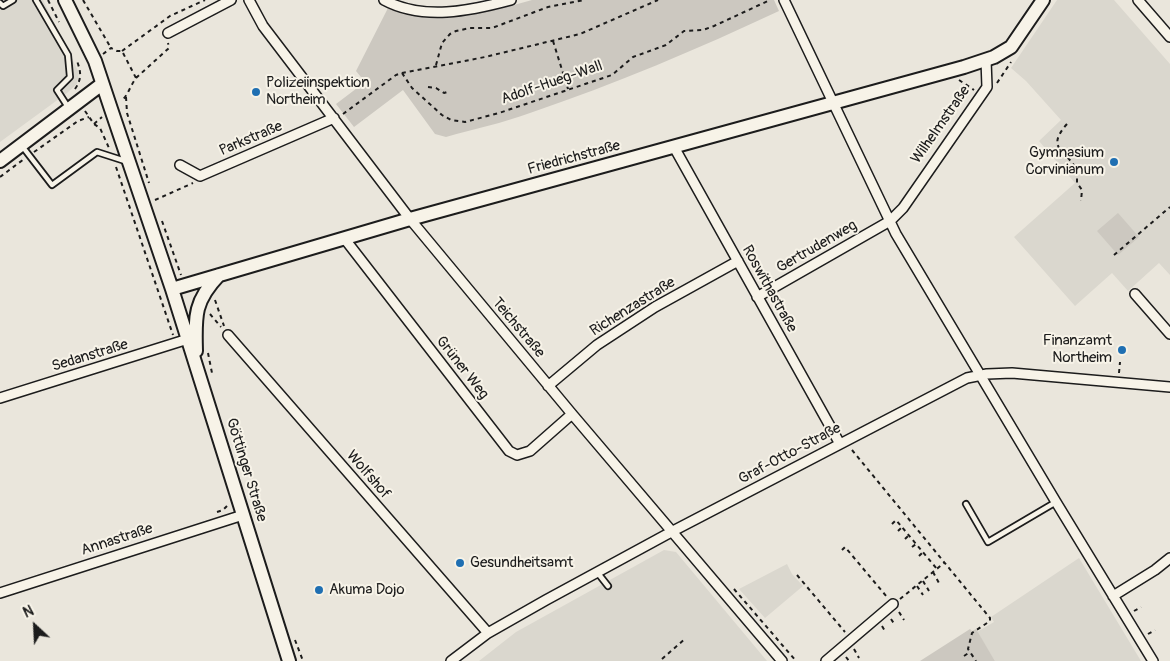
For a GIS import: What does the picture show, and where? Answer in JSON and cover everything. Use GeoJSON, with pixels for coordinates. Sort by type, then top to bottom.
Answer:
{"type":"FeatureCollection","features":[{"type":"Feature","properties":{"kind":"street","name":"Göttinger Straße"},"geometry":{"type":"LineString","coordinates":[[65,0],[95,61],[172,288],[289,661]]}},
{"type":"Feature","properties":{"kind":"street"},"geometry":{"type":"LineString","coordinates":[[168,33],[230,0]]}},
{"type":"Feature","properties":{"kind":"street","name":"Teichstraße"},"geometry":{"type":"LineString","coordinates":[[249,0],[263,26],[410,220],[548,386],[782,661]]}},
{"type":"Feature","properties":{"kind":"street"},"geometry":{"type":"LineString","coordinates":[[384,0],[408,9],[432,12],[455,11],[511,0]]}},
{"type":"Feature","properties":{"kind":"street"},"geometry":{"type":"LineString","coordinates":[[784,0],[890,221],[980,375],[1153,661]]}},
{"type":"Feature","properties":{"kind":"street"},"geometry":{"type":"LineString","coordinates":[[986,60],[1011,46],[1043,0]]}},
{"type":"Feature","properties":{"kind":"street"},"geometry":{"type":"LineString","coordinates":[[1138,0],[1170,36]]}},
{"type":"Feature","properties":{"kind":"street","name":"Friedrichstraße"},"geometry":{"type":"LineString","coordinates":[[172,288],[344,238],[986,60]]}},
{"type":"Feature","properties":{"kind":"street","name":"Wilhelmstraße"},"geometry":{"type":"LineString","coordinates":[[890,221],[903,208],[987,87],[986,60]]}},
{"type":"Feature","properties":{"kind":"street"},"geometry":{"type":"LineString","coordinates":[[0,161],[25,150],[69,110],[102,84]]}},
{"type":"Feature","properties":{"kind":"street","name":"Parkstraße"},"geometry":{"type":"LineString","coordinates":[[200,176],[334,118]]}},
{"type":"Feature","properties":{"kind":"street","name":"Roswithastraße"},"geometry":{"type":"LineString","coordinates":[[674,147],[757,297],[843,442]]}},
{"type":"Feature","properties":{"kind":"street"},"geometry":{"type":"LineString","coordinates":[[180,165],[200,176]]}},
{"type":"Feature","properties":{"kind":"street","name":"Gertrudenweg"},"geometry":{"type":"LineString","coordinates":[[757,297],[890,221]]}},
{"type":"Feature","properties":{"kind":"street","name":"Grüner Weg"},"geometry":{"type":"LineString","coordinates":[[344,238],[509,451],[517,456],[530,451],[572,414]]}},
{"type":"Feature","properties":{"kind":"street","name":"Richenzastraße"},"geometry":{"type":"LineString","coordinates":[[548,386],[597,345],[654,308],[738,261]]}},
{"type":"Feature","properties":{"kind":"street"},"geometry":{"type":"LineString","coordinates":[[196,368],[195,328],[197,308],[204,292],[219,275]]}},
{"type":"Feature","properties":{"kind":"street"},"geometry":{"type":"LineString","coordinates":[[1135,294],[1170,334]]}},
{"type":"Feature","properties":{"kind":"street","name":"Wolfshof"},"geometry":{"type":"LineString","coordinates":[[228,335],[488,633]]}},
{"type":"Feature","properties":{"kind":"street","name":"Sedanstraße"},"geometry":{"type":"LineString","coordinates":[[0,398],[188,339]]}},
{"type":"Feature","properties":{"kind":"street","name":"Graf-Otto-Straße"},"geometry":{"type":"LineString","coordinates":[[452,661],[488,633],[597,572],[961,380],[980,375],[1012,373],[1170,388]]}},
{"type":"Feature","properties":{"kind":"street","name":"Annastraße"},"geometry":{"type":"LineString","coordinates":[[0,593],[243,515]]}},
{"type":"Feature","properties":{"kind":"street"},"geometry":{"type":"LineString","coordinates":[[1114,596],[1155,570],[1170,558]]}},
{"type":"Feature","properties":{"kind":"street"},"geometry":{"type":"LineString","coordinates":[[826,661],[893,604]]}},
{"type":"Feature","properties":{"kind":"lane"},"geometry":{"type":"LineString","coordinates":[[0,3],[2,6],[14,0]]}},
{"type":"Feature","properties":{"kind":"lane"},"geometry":{"type":"LineString","coordinates":[[36,0],[68,55],[70,77],[57,90],[69,110]]}},
{"type":"Feature","properties":{"kind":"lane"},"geometry":{"type":"LineString","coordinates":[[25,150],[52,185],[97,152],[129,163]]}},
{"type":"Feature","properties":{"kind":"lane"},"geometry":{"type":"LineString","coordinates":[[966,504],[988,542],[1056,502]]}},
{"type":"Feature","properties":{"kind":"lane"},"geometry":{"type":"LineString","coordinates":[[597,572],[608,586]]}},
{"type":"Feature","properties":{"kind":"path"},"geometry":{"type":"LineString","coordinates":[[83,0],[111,48]]}},
{"type":"Feature","properties":{"kind":"path"},"geometry":{"type":"LineString","coordinates":[[122,51],[170,16],[204,0]]}},
{"type":"Feature","properties":{"kind":"path"},"geometry":{"type":"LineString","coordinates":[[436,66],[442,43],[450,34],[456,31],[492,28],[548,7],[584,0]]}},
{"type":"Feature","properties":{"kind":"path"},"geometry":{"type":"LineString","coordinates":[[334,118],[345,114],[396,75],[485,57],[580,34],[658,0]]}},
{"type":"Feature","properties":{"kind":"path","name":"Adolf-Hueg-Wall"},"geometry":{"type":"LineString","coordinates":[[402,73],[412,88],[442,115],[457,122],[465,122],[499,113],[612,74],[633,57],[666,45],[684,31],[703,30],[770,0]]}},
{"type":"Feature","properties":{"kind":"path"},"geometry":{"type":"LineString","coordinates":[[136,78],[169,48],[168,33]]}},
{"type":"Feature","properties":{"kind":"path"},"geometry":{"type":"LineString","coordinates":[[553,41],[568,89]]}},
{"type":"Feature","properties":{"kind":"path"},"geometry":{"type":"LineString","coordinates":[[987,87],[994,87],[1011,62]]}},
{"type":"Feature","properties":{"kind":"path"},"geometry":{"type":"LineString","coordinates":[[946,72],[982,95]]}},
{"type":"Feature","properties":{"kind":"path"},"geometry":{"type":"LineString","coordinates":[[428,87],[436,88],[444,93],[450,91]]}},
{"type":"Feature","properties":{"kind":"path"},"geometry":{"type":"LineString","coordinates":[[126,97],[127,113],[149,182]]}},
{"type":"Feature","properties":{"kind":"path"},"geometry":{"type":"LineString","coordinates":[[0,177],[25,150],[89,117]]}},
{"type":"Feature","properties":{"kind":"path"},"geometry":{"type":"LineString","coordinates":[[94,124],[100,128],[113,157],[157,285]]}},
{"type":"Feature","properties":{"kind":"path"},"geometry":{"type":"LineString","coordinates":[[1067,124],[1058,136],[1057,142],[1059,148],[1078,171],[1077,183],[1082,190],[1081,201]]}},
{"type":"Feature","properties":{"kind":"path"},"geometry":{"type":"LineString","coordinates":[[155,200],[194,183],[200,176]]}},
{"type":"Feature","properties":{"kind":"path"},"geometry":{"type":"LineString","coordinates":[[1114,255],[1170,207]]}},
{"type":"Feature","properties":{"kind":"path"},"geometry":{"type":"LineString","coordinates":[[161,218],[177,263]]}},
{"type":"Feature","properties":{"kind":"path"},"geometry":{"type":"LineString","coordinates":[[210,285],[228,335]]}},
{"type":"Feature","properties":{"kind":"path"},"geometry":{"type":"LineString","coordinates":[[205,309],[228,335]]}},
{"type":"Feature","properties":{"kind":"path"},"geometry":{"type":"LineString","coordinates":[[843,442],[990,618],[990,621],[972,633],[968,649],[976,661]]}},
{"type":"Feature","properties":{"kind":"path"},"geometry":{"type":"LineString","coordinates":[[892,524],[896,520],[937,569]]}},
{"type":"Feature","properties":{"kind":"path"},"geometry":{"type":"LineString","coordinates":[[898,531],[902,528]]}},
{"type":"Feature","properties":{"kind":"path"},"geometry":{"type":"LineString","coordinates":[[905,539],[909,536]]}},
{"type":"Feature","properties":{"kind":"path"},"geometry":{"type":"LineString","coordinates":[[912,547],[916,544]]}},
{"type":"Feature","properties":{"kind":"path"},"geometry":{"type":"LineString","coordinates":[[842,550],[845,547],[893,604],[944,563]]}},
{"type":"Feature","properties":{"kind":"path"},"geometry":{"type":"LineString","coordinates":[[919,556],[923,552]]}},
{"type":"Feature","properties":{"kind":"path"},"geometry":{"type":"LineString","coordinates":[[848,557],[851,554]]}},
{"type":"Feature","properties":{"kind":"path"},"geometry":{"type":"LineString","coordinates":[[854,565],[858,562]]}},
{"type":"Feature","properties":{"kind":"path"},"geometry":{"type":"LineString","coordinates":[[863,575],[866,572]]}},
{"type":"Feature","properties":{"kind":"path"},"geometry":{"type":"LineString","coordinates":[[933,572],[940,585]]}},
{"type":"Feature","properties":{"kind":"path"},"geometry":{"type":"LineString","coordinates":[[797,575],[851,640]]}},
{"type":"Feature","properties":{"kind":"path"},"geometry":{"type":"LineString","coordinates":[[869,582],[873,579]]}},
{"type":"Feature","properties":{"kind":"path"},"geometry":{"type":"LineString","coordinates":[[923,581],[929,591]]}},
{"type":"Feature","properties":{"kind":"path"},"geometry":{"type":"LineString","coordinates":[[917,586],[923,595]]}},
{"type":"Feature","properties":{"kind":"path"},"geometry":{"type":"LineString","coordinates":[[804,591],[808,589]]}},
{"type":"Feature","properties":{"kind":"path"},"geometry":{"type":"LineString","coordinates":[[812,600],[816,598]]}},
{"type":"Feature","properties":{"kind":"path"},"geometry":{"type":"LineString","coordinates":[[826,617],[829,614]]}},
{"type":"Feature","properties":{"kind":"path"},"geometry":{"type":"LineString","coordinates":[[833,625],[836,622]]}},
{"type":"Feature","properties":{"kind":"path"},"geometry":{"type":"LineString","coordinates":[[662,659],[686,638]]}},
{"type":"Feature","properties":{"kind":"path"},"geometry":{"type":"LineString","coordinates":[[964,656],[970,652]]}},
{"type":"Feature","properties":{"kind":"shaded area"},"geometry":{"type":"Polygon","coordinates":[[[0,0],[43,0],[79,73],[77,84],[67,93],[0,142],[0,0]]]}},
{"type":"Feature","properties":{"kind":"shaded area"},"geometry":{"type":"Polygon","coordinates":[[[532,0],[774,0],[779,11],[625,78],[520,117],[446,137],[435,134],[403,90],[354,127],[336,104],[365,82],[356,71],[388,8],[403,14],[432,18],[490,11],[532,0]]]}},
{"type":"Feature","properties":{"kind":"shaded area","name":"Gymnasium Corvinianum"},"geometry":{"type":"Polygon","coordinates":[[[1057,0],[1114,0],[1170,64],[1170,275],[1159,263],[1128,291],[1112,273],[1075,306],[1014,237],[1075,183],[1039,141],[1061,120],[1026,81],[1011,68],[1057,0]]]}},
{"type":"Feature","properties":{"kind":"shaded area"},"geometry":{"type":"Polygon","coordinates":[[[1118,213],[1139,237],[1118,255],[1097,231],[1118,213]]]}},
{"type":"Feature","properties":{"kind":"shaded area"},"geometry":{"type":"Polygon","coordinates":[[[664,550],[676,552],[767,661],[479,661],[516,632],[664,550]]]}},
{"type":"Feature","properties":{"kind":"shaded area"},"geometry":{"type":"Polygon","coordinates":[[[1079,558],[1141,661],[995,661],[977,632],[994,622],[991,617],[1079,558]]]}},
{"type":"Feature","properties":{"kind":"shaded area"},"geometry":{"type":"Polygon","coordinates":[[[787,564],[792,574],[803,586],[765,618],[739,589],[787,564]]]}},
{"type":"Feature","properties":{"kind":"shaded area"},"geometry":{"type":"Polygon","coordinates":[[[970,629],[972,631],[976,629],[995,661],[920,661],[970,629]]]}},
{"type":"Feature","properties":{"kind":"place","name":"Polizeiinspektion Northeim"},"geometry":{"type":"Point","coordinates":[256,92]}},
{"type":"Feature","properties":{"kind":"place","name":"Gymnasium Corvinianum"},"geometry":{"type":"Point","coordinates":[1114,162]}},
{"type":"Feature","properties":{"kind":"place","name":"Finanzamt Northeim"},"geometry":{"type":"Point","coordinates":[1122,350]}},
{"type":"Feature","properties":{"kind":"place","name":"Gesundheitsamt"},"geometry":{"type":"Point","coordinates":[460,563]}},
{"type":"Feature","properties":{"kind":"place","name":"Akuma Dojo"},"geometry":{"type":"Point","coordinates":[319,590]}}]}
